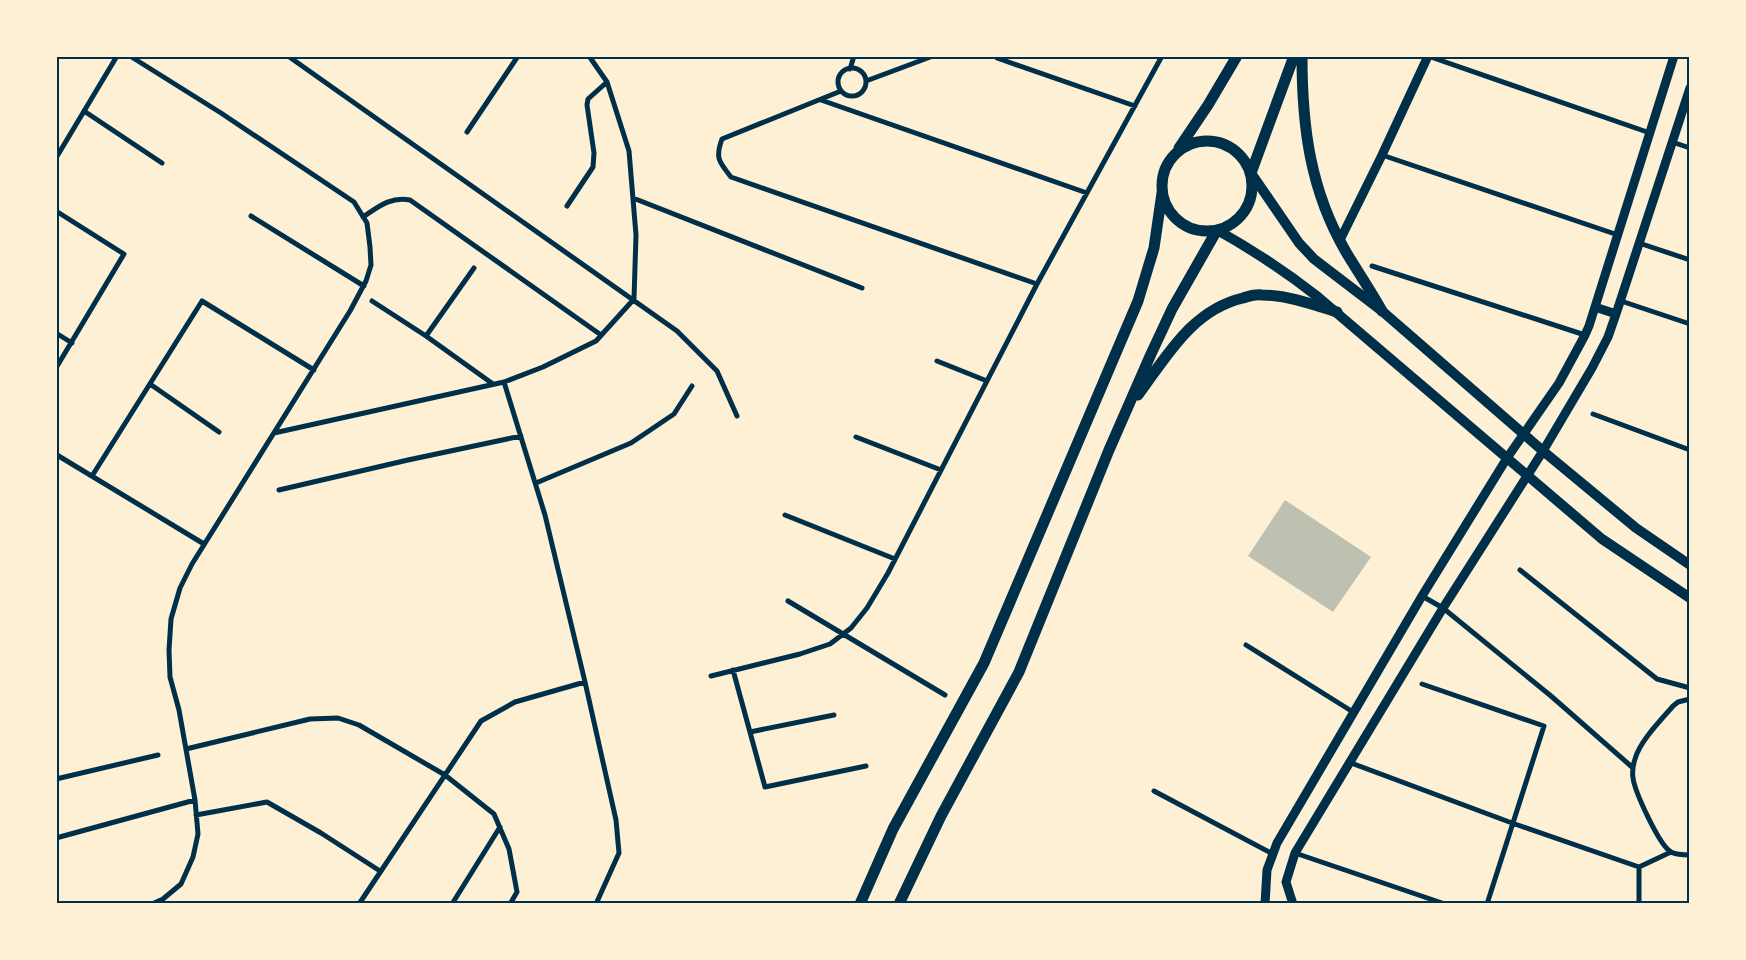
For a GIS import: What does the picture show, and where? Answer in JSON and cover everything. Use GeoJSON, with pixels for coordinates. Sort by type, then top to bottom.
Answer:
{"type":"FeatureCollection","features":[{"type":"Feature","properties":{"kind":"main road"},"geometry":{"type":"LineString","coordinates":[[860,904],[893,829],[984,663],[1135,309],[1148,274],[1154,248],[1162,193],[1162,177],[1168,163],[1208,106],[1237,56]]}},
{"type":"Feature","properties":{"kind":"main road"},"geometry":{"type":"LineString","coordinates":[[1162,193],[1167,207],[1176,219],[1188,227],[1202,231],[1217,230],[1231,225],[1242,215],[1250,202],[1253,188],[1251,173],[1294,56]]}},
{"type":"Feature","properties":{"kind":"main road"},"geometry":{"type":"LineString","coordinates":[[1302,56],[1303,113],[1310,162],[1324,206],[1340,240],[1382,311]]}},
{"type":"Feature","properties":{"kind":"main road"},"geometry":{"type":"LineString","coordinates":[[1177,151],[1191,143],[1206,140],[1221,142],[1234,149],[1245,160],[1251,173],[1299,243],[1314,259],[1382,311],[1543,451],[1636,528],[1690,565]]}},
{"type":"Feature","properties":{"kind":"main road"},"geometry":{"type":"LineString","coordinates":[[1217,230],[1285,271],[1337,312],[1602,539],[1690,598]]}},
{"type":"Feature","properties":{"kind":"main road"},"geometry":{"type":"LineString","coordinates":[[899,904],[941,816],[1019,672],[1109,450],[1172,309],[1217,230]]}},
{"type":"Feature","properties":{"kind":"main road"},"geometry":{"type":"LineString","coordinates":[[1128,408],[1172,347],[1188,330],[1220,306],[1233,300],[1260,294],[1294,299],[1337,312]]}},
{"type":"Feature","properties":{"kind":"street"},"geometry":{"type":"LineString","coordinates":[[56,158],[117,56]]}},
{"type":"Feature","properties":{"kind":"street"},"geometry":{"type":"LineString","coordinates":[[130,56],[222,113],[354,202],[367,223],[371,265],[364,286],[350,311],[204,544],[180,588],[172,620],[169,650],[170,677],[179,710],[186,749],[195,800],[198,834],[193,857],[181,884],[163,899],[152,904]]}},
{"type":"Feature","properties":{"kind":"street"},"geometry":{"type":"LineString","coordinates":[[288,56],[677,331],[717,371],[737,416]]}},
{"type":"Feature","properties":{"kind":"street"},"geometry":{"type":"LineString","coordinates":[[466,132],[518,56]]}},
{"type":"Feature","properties":{"kind":"street"},"geometry":{"type":"LineString","coordinates":[[274,433],[504,382],[543,367],[596,341],[634,300],[636,235],[629,151],[606,82],[589,56]]}},
{"type":"Feature","properties":{"kind":"street"},"geometry":{"type":"LineString","coordinates":[[850,69],[854,56]]}},
{"type":"Feature","properties":{"kind":"street"},"geometry":{"type":"LineString","coordinates":[[866,81],[933,56]]}},
{"type":"Feature","properties":{"kind":"street"},"geometry":{"type":"LineString","coordinates":[[997,56],[998,58],[1135,106]]}},
{"type":"Feature","properties":{"kind":"street"},"geometry":{"type":"LineString","coordinates":[[711,676],[800,654],[830,644],[851,628],[867,608],[895,559],[1037,284],[1162,56]]}},
{"type":"Feature","properties":{"kind":"street"},"geometry":{"type":"LineString","coordinates":[[1340,240],[1428,56],[1650,133]]}},
{"type":"Feature","properties":{"kind":"street"},"geometry":{"type":"LineString","coordinates":[[1265,904],[1267,870],[1277,842],[1422,596],[1507,458],[1559,383],[1585,335],[1674,56]]}},
{"type":"Feature","properties":{"kind":"street"},"geometry":{"type":"LineString","coordinates":[[850,69],[859,70],[866,81],[864,90],[857,96],[848,96],[841,91],[838,82],[842,73],[850,69]]}},
{"type":"Feature","properties":{"kind":"street"},"geometry":{"type":"LineString","coordinates":[[567,206],[593,167],[594,153],[587,105],[588,99],[606,82]]}},
{"type":"Feature","properties":{"kind":"street"},"geometry":{"type":"LineString","coordinates":[[1293,904],[1286,882],[1295,853],[1443,608],[1543,451],[1608,337],[1690,88]]}},
{"type":"Feature","properties":{"kind":"street"},"geometry":{"type":"LineString","coordinates":[[841,91],[722,138],[718,151],[720,164],[731,177],[1037,284]]}},
{"type":"Feature","properties":{"kind":"street"},"geometry":{"type":"LineString","coordinates":[[820,100],[1087,193]]}},
{"type":"Feature","properties":{"kind":"street"},"geometry":{"type":"LineString","coordinates":[[84,112],[162,163]]}},
{"type":"Feature","properties":{"kind":"street"},"geometry":{"type":"LineString","coordinates":[[1672,142],[1690,148]]}},
{"type":"Feature","properties":{"kind":"street"},"geometry":{"type":"LineString","coordinates":[[1382,155],[1618,235]]}},
{"type":"Feature","properties":{"kind":"street"},"geometry":{"type":"LineString","coordinates":[[633,198],[862,288]]}},
{"type":"Feature","properties":{"kind":"street"},"geometry":{"type":"LineString","coordinates":[[363,216],[394,199],[410,200],[601,335]]}},
{"type":"Feature","properties":{"kind":"street"},"geometry":{"type":"LineString","coordinates":[[56,211],[124,254],[56,368]]}},
{"type":"Feature","properties":{"kind":"street"},"geometry":{"type":"LineString","coordinates":[[251,216],[364,286]]}},
{"type":"Feature","properties":{"kind":"street"},"geometry":{"type":"LineString","coordinates":[[1639,243],[1690,260]]}},
{"type":"Feature","properties":{"kind":"street"},"geometry":{"type":"LineString","coordinates":[[1372,266],[1585,335]]}},
{"type":"Feature","properties":{"kind":"street"},"geometry":{"type":"LineString","coordinates":[[426,336],[474,268]]}},
{"type":"Feature","properties":{"kind":"street"},"geometry":{"type":"LineString","coordinates":[[1621,300],[1690,324]]}},
{"type":"Feature","properties":{"kind":"street"},"geometry":{"type":"LineString","coordinates":[[92,476],[202,301],[314,370]]}},
{"type":"Feature","properties":{"kind":"street"},"geometry":{"type":"LineString","coordinates":[[372,301],[426,336],[493,384]]}},
{"type":"Feature","properties":{"kind":"street"},"geometry":{"type":"LineString","coordinates":[[1595,307],[1616,314]]}},
{"type":"Feature","properties":{"kind":"street"},"geometry":{"type":"LineString","coordinates":[[56,333],[72,343]]}},
{"type":"Feature","properties":{"kind":"street"},"geometry":{"type":"LineString","coordinates":[[937,361],[988,381]]}},
{"type":"Feature","properties":{"kind":"street"},"geometry":{"type":"LineString","coordinates":[[504,382],[545,515],[616,820],[618,853],[596,904]]}},
{"type":"Feature","properties":{"kind":"street"},"geometry":{"type":"LineString","coordinates":[[150,384],[219,432]]}},
{"type":"Feature","properties":{"kind":"street"},"geometry":{"type":"LineString","coordinates":[[536,483],[631,443],[674,414],[692,386]]}},
{"type":"Feature","properties":{"kind":"street"},"geometry":{"type":"LineString","coordinates":[[1593,414],[1690,450]]}},
{"type":"Feature","properties":{"kind":"street"},"geometry":{"type":"LineString","coordinates":[[279,490],[521,436]]}},
{"type":"Feature","properties":{"kind":"street"},"geometry":{"type":"LineString","coordinates":[[856,436],[941,470]]}},
{"type":"Feature","properties":{"kind":"street"},"geometry":{"type":"LineString","coordinates":[[57,455],[204,544]]}},
{"type":"Feature","properties":{"kind":"street"},"geometry":{"type":"LineString","coordinates":[[785,515],[895,559]]}},
{"type":"Feature","properties":{"kind":"street"},"geometry":{"type":"LineString","coordinates":[[1520,570],[1658,679],[1690,688]]}},
{"type":"Feature","properties":{"kind":"street"},"geometry":{"type":"LineString","coordinates":[[1422,596],[1443,608],[1550,696],[1632,767]]}},
{"type":"Feature","properties":{"kind":"street"},"geometry":{"type":"LineString","coordinates":[[788,601],[945,695]]}},
{"type":"Feature","properties":{"kind":"street"},"geometry":{"type":"LineString","coordinates":[[1246,645],[1353,712]]}},
{"type":"Feature","properties":{"kind":"street"},"geometry":{"type":"LineString","coordinates":[[733,670],[765,787],[866,766]]}},
{"type":"Feature","properties":{"kind":"street"},"geometry":{"type":"LineString","coordinates":[[359,904],[481,721],[515,702],[585,682]]}},
{"type":"Feature","properties":{"kind":"street"},"geometry":{"type":"LineString","coordinates":[[1422,684],[1544,726],[1487,904]]}},
{"type":"Feature","properties":{"kind":"street"},"geometry":{"type":"LineString","coordinates":[[1690,699],[1678,702],[1673,706],[1641,746],[1635,756],[1632,767],[1636,790],[1663,846],[1681,856],[1690,855]]}},
{"type":"Feature","properties":{"kind":"street"},"geometry":{"type":"LineString","coordinates":[[750,732],[834,715]]}},
{"type":"Feature","properties":{"kind":"street"},"geometry":{"type":"LineString","coordinates":[[186,749],[310,719],[338,718],[360,724],[445,775],[494,814],[509,849],[517,892],[510,904]]}},
{"type":"Feature","properties":{"kind":"street"},"geometry":{"type":"LineString","coordinates":[[56,779],[158,755]]}},
{"type":"Feature","properties":{"kind":"street"},"geometry":{"type":"LineString","coordinates":[[1351,763],[1512,823],[1639,867],[1671,852]]}},
{"type":"Feature","properties":{"kind":"street"},"geometry":{"type":"LineString","coordinates":[[1154,791],[1273,854]]}},
{"type":"Feature","properties":{"kind":"street"},"geometry":{"type":"LineString","coordinates":[[56,838],[195,800]]}},
{"type":"Feature","properties":{"kind":"street"},"geometry":{"type":"LineString","coordinates":[[196,815],[267,802],[321,833],[380,871]]}},
{"type":"Feature","properties":{"kind":"street"},"geometry":{"type":"LineString","coordinates":[[452,904],[500,827]]}},
{"type":"Feature","properties":{"kind":"street"},"geometry":{"type":"LineString","coordinates":[[1295,853],[1445,904]]}},
{"type":"Feature","properties":{"kind":"street"},"geometry":{"type":"LineString","coordinates":[[1639,867],[1639,904]]}},
{"type":"Feature","properties":{"kind":"building"},"geometry":{"type":"Polygon","coordinates":[[[1285,500],[1371,557],[1333,612],[1248,556],[1285,500]]]}}]}
